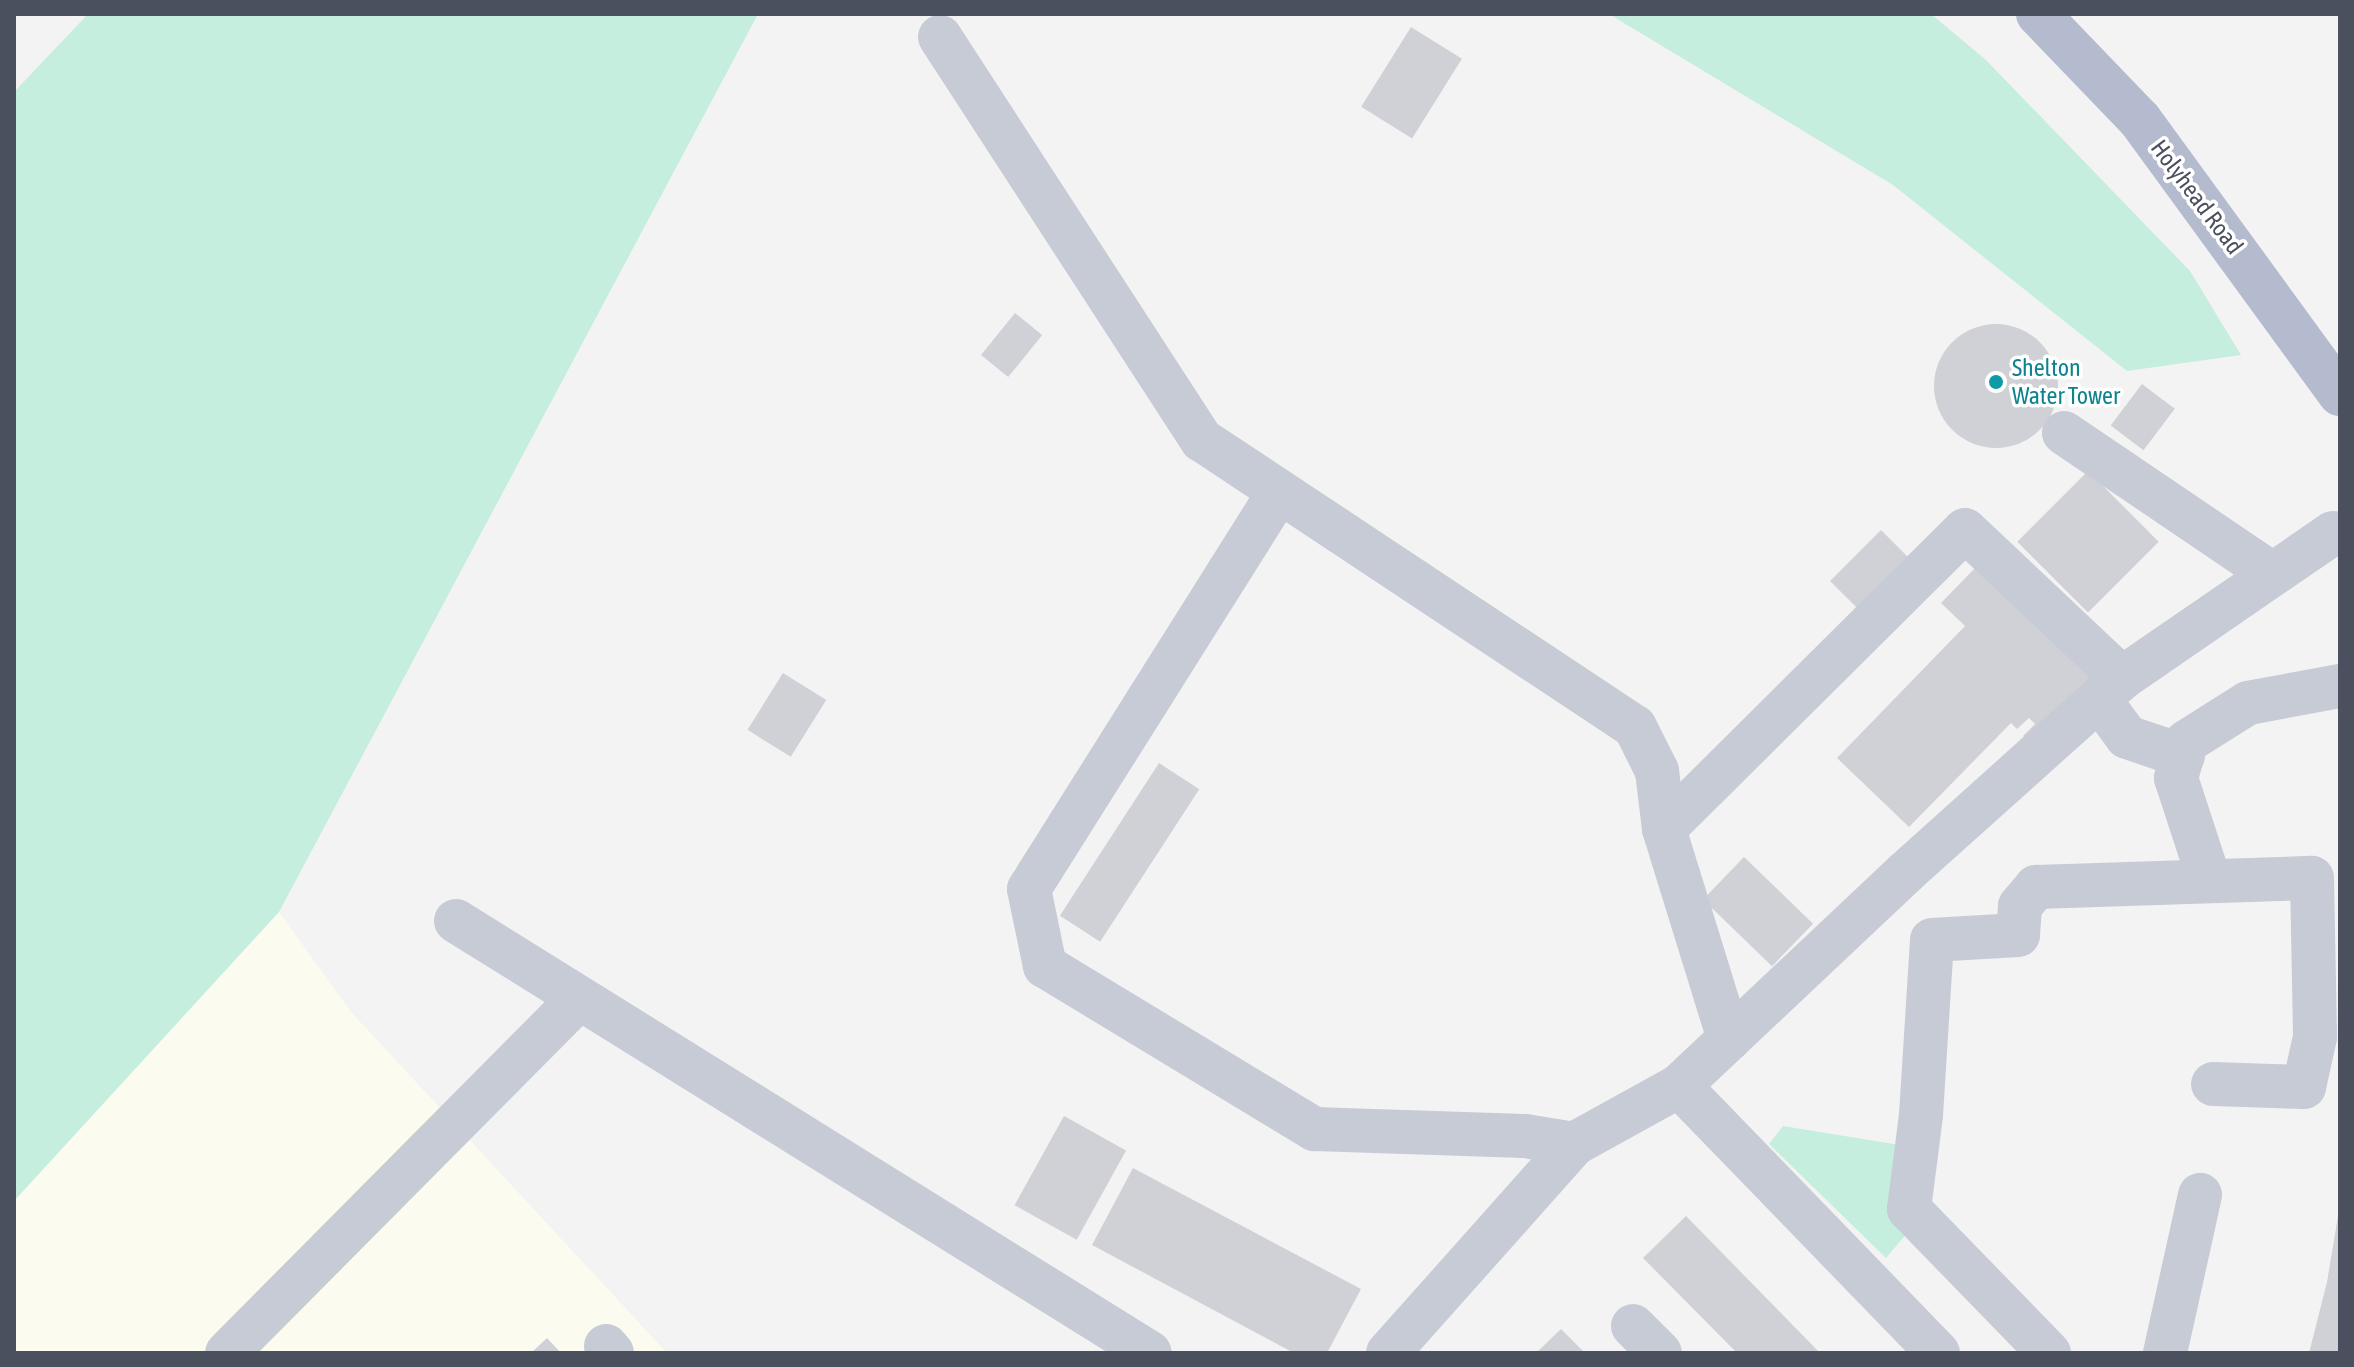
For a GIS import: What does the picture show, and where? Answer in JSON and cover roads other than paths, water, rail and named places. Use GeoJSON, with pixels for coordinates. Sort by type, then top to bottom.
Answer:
{"type":"FeatureCollection","features":[{"type":"Feature","properties":{"kind":"main road","name":"Holyhead Road"},"geometry":{"type":"LineString","coordinates":[[2038,14],[2140,120],[2340,394]]}},
{"type":"Feature","properties":{"kind":"lane"},"geometry":{"type":"LineString","coordinates":[[940,37],[1202,440],[1635,727],[1657,771],[1664,829],[1729,1039]]}},
{"type":"Feature","properties":{"kind":"lane"},"geometry":{"type":"LineString","coordinates":[[2064,433],[2272,574]]}},
{"type":"Feature","properties":{"kind":"lane"},"geometry":{"type":"LineString","coordinates":[[1279,492],[1029,889],[1045,966],[1314,1129],[1525,1136],[1574,1144]]}},
{"type":"Feature","properties":{"kind":"lane"},"geometry":{"type":"LineString","coordinates":[[1664,829],[1965,530],[2111,689],[2127,737],[2183,756]]}},
{"type":"Feature","properties":{"kind":"lane"},"geometry":{"type":"LineString","coordinates":[[1388,1353],[1574,1144],[1679,1086],[2111,689],[2333,533]]}},
{"type":"Feature","properties":{"kind":"lane"},"geometry":{"type":"LineString","coordinates":[[2209,879],[2176,778],[2186,742],[2248,703],[2340,686]]}},
{"type":"Feature","properties":{"kind":"lane"},"geometry":{"type":"LineString","coordinates":[[2049,1353],[1909,1209],[1921,1115],[1932,940],[2018,935],[2020,906],[2036,887],[2312,878],[2315,1037],[2304,1087],[2213,1084]]}},
{"type":"Feature","properties":{"kind":"lane"},"geometry":{"type":"LineString","coordinates":[[456,921],[577,1000],[1150,1353]]}},
{"type":"Feature","properties":{"kind":"lane"},"geometry":{"type":"LineString","coordinates":[[227,1353],[577,1000]]}},
{"type":"Feature","properties":{"kind":"lane"},"geometry":{"type":"LineString","coordinates":[[1679,1086],[1928,1350]]}},
{"type":"Feature","properties":{"kind":"lane"},"geometry":{"type":"LineString","coordinates":[[2165,1353],[2200,1195]]}},
{"type":"Feature","properties":{"kind":"place","name":"Shelton Water Tower"},"geometry":{"type":"Point","coordinates":[1996,382]}}]}
